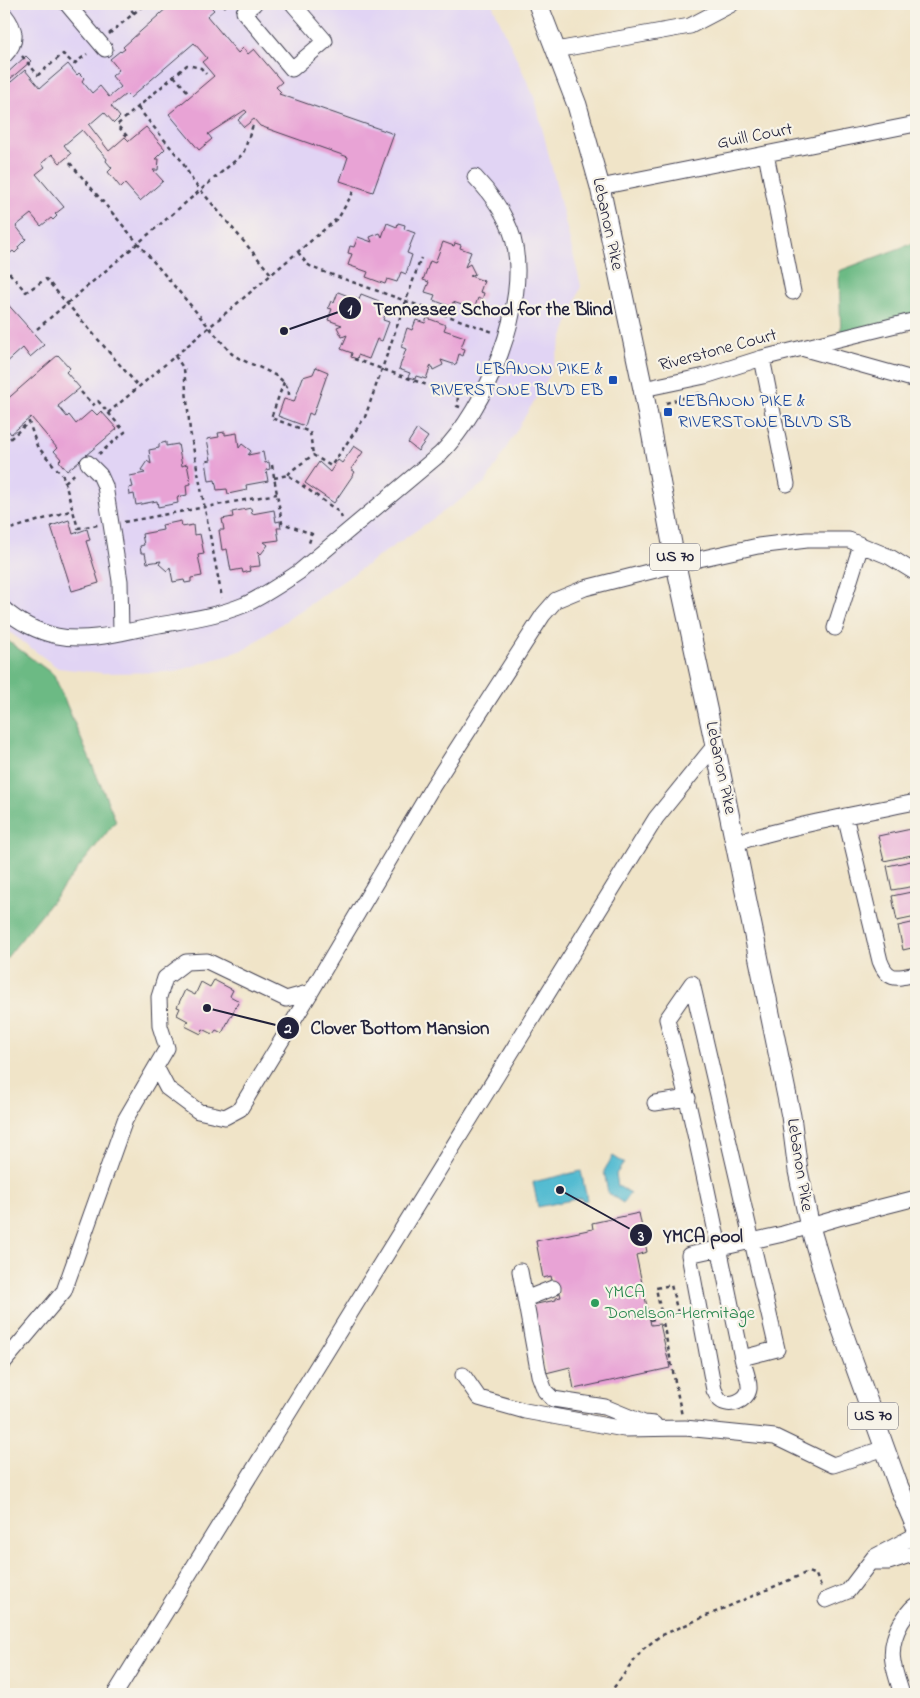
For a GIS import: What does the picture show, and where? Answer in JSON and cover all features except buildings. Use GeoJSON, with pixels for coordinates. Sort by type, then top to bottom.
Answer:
{"type":"FeatureCollection","features":[{"type":"Feature","properties":{"kind":"main road","name":"Lebanon Pike"},"geometry":{"type":"LineString","coordinates":[[538,4],[577,105],[600,187],[643,389],[676,565],[715,744],[791,1116],[798,1171],[810,1227],[833,1305],[916,1527]]}},
{"type":"Feature","properties":{"kind":"street"},"geometry":{"type":"LineString","coordinates":[[67,4],[105,49]]}},
{"type":"Feature","properties":{"kind":"street"},"geometry":{"type":"LineString","coordinates":[[254,4],[244,12],[292,69],[325,41],[294,4]]}},
{"type":"Feature","properties":{"kind":"street"},"geometry":{"type":"LineString","coordinates":[[556,50],[690,26],[732,4]]}},
{"type":"Feature","properties":{"kind":"street"},"geometry":{"type":"LineString","coordinates":[[4,14],[13,28],[14,39],[12,47],[4,56]]}},
{"type":"Feature","properties":{"kind":"street","name":"Guill Court"},"geometry":{"type":"LineString","coordinates":[[600,187],[916,124]]}},
{"type":"Feature","properties":{"kind":"street"},"geometry":{"type":"LineString","coordinates":[[766,154],[793,292]]}},
{"type":"Feature","properties":{"kind":"street"},"geometry":{"type":"LineString","coordinates":[[4,609],[30,626],[58,636],[87,637],[226,611],[243,605],[276,588],[327,549],[440,454],[458,434],[491,377],[505,336],[515,290],[516,256],[508,225],[497,203],[475,177]]}},
{"type":"Feature","properties":{"kind":"street","name":"Riverstone Court"},"geometry":{"type":"LineString","coordinates":[[643,389],[706,376],[762,358],[916,320]]}},
{"type":"Feature","properties":{"kind":"street","name":"Riverstone Court"},"geometry":{"type":"LineString","coordinates":[[804,348],[916,380]]}},
{"type":"Feature","properties":{"kind":"street"},"geometry":{"type":"LineString","coordinates":[[762,358],[787,484]]}},
{"type":"Feature","properties":{"kind":"street"},"geometry":{"type":"LineString","coordinates":[[88,463],[100,475],[105,486],[120,580],[121,632]]}},
{"type":"Feature","properties":{"kind":"street"},"geometry":{"type":"LineString","coordinates":[[156,1067],[167,1088],[198,1111],[224,1117],[240,1108],[433,786],[543,616],[556,600],[585,588],[676,565],[758,546],[807,540],[849,540],[890,557],[916,573]]}},
{"type":"Feature","properties":{"kind":"street"},"geometry":{"type":"LineString","coordinates":[[835,628],[861,545]]}},
{"type":"Feature","properties":{"kind":"street"},"geometry":{"type":"LineString","coordinates":[[115,1694],[656,818],[715,744]]}},
{"type":"Feature","properties":{"kind":"street"},"geometry":{"type":"LineString","coordinates":[[735,843],[845,816],[916,802]]}},
{"type":"Feature","properties":{"kind":"street"},"geometry":{"type":"LineString","coordinates":[[845,816],[884,971],[891,977],[900,978],[916,974]]}},
{"type":"Feature","properties":{"kind":"street"},"geometry":{"type":"LineString","coordinates":[[4,1362],[64,1291],[125,1120],[167,1048],[160,1026],[159,997],[165,978],[186,962],[207,961],[286,998],[311,992]]}},
{"type":"Feature","properties":{"kind":"street"},"geometry":{"type":"LineString","coordinates":[[742,1358],[777,1350],[752,1241],[692,983],[667,1019],[688,1098],[719,1248],[742,1358],[749,1388],[748,1393],[742,1400],[727,1403],[718,1399],[714,1390],[689,1254],[719,1248],[752,1241],[810,1227],[916,1198]]}},
{"type":"Feature","properties":{"kind":"street"},"geometry":{"type":"LineString","coordinates":[[655,1103],[688,1098]]}},
{"type":"Feature","properties":{"kind":"street"},"geometry":{"type":"LineString","coordinates":[[520,1271],[538,1352],[540,1375],[545,1391],[553,1399],[605,1407],[644,1423],[775,1437],[834,1465],[885,1448]]}},
{"type":"Feature","properties":{"kind":"street"},"geometry":{"type":"LineString","coordinates":[[525,1299],[553,1288]]}},
{"type":"Feature","properties":{"kind":"street"},"geometry":{"type":"LineString","coordinates":[[462,1375],[479,1398],[524,1411],[624,1429],[685,1428]]}},
{"type":"Feature","properties":{"kind":"street"},"geometry":{"type":"LineString","coordinates":[[826,1600],[848,1591],[874,1557],[916,1535]]}},
{"type":"Feature","properties":{"kind":"street"},"geometry":{"type":"LineString","coordinates":[[870,1562],[889,1562],[916,1553]]}},
{"type":"Feature","properties":{"kind":"street"},"geometry":{"type":"LineString","coordinates":[[902,1694],[891,1654],[894,1638],[900,1624],[911,1608],[916,1605]]}},
{"type":"Feature","properties":{"kind":"path"},"geometry":{"type":"LineString","coordinates":[[126,4],[134,13]]}},
{"type":"Feature","properties":{"kind":"path"},"geometry":{"type":"LineString","coordinates":[[109,34],[146,4]]}},
{"type":"Feature","properties":{"kind":"path"},"geometry":{"type":"LineString","coordinates":[[224,4],[228,8]]}},
{"type":"Feature","properties":{"kind":"path"},"geometry":{"type":"LineString","coordinates":[[23,54],[22,56],[38,75],[63,54],[74,64],[87,54]]}},
{"type":"Feature","properties":{"kind":"path"},"geometry":{"type":"LineString","coordinates":[[127,136],[117,126],[174,76],[187,66],[201,68],[206,74]]}},
{"type":"Feature","properties":{"kind":"path"},"geometry":{"type":"LineString","coordinates":[[174,76],[188,92]]}},
{"type":"Feature","properties":{"kind":"path"},"geometry":{"type":"LineString","coordinates":[[138,108],[181,160],[193,181],[271,274]]}},
{"type":"Feature","properties":{"kind":"path"},"geometry":{"type":"LineString","coordinates":[[37,329],[243,154],[252,125]]}},
{"type":"Feature","properties":{"kind":"path"},"geometry":{"type":"LineString","coordinates":[[70,163],[236,357],[276,375],[284,382],[288,389],[288,395]]}},
{"type":"Feature","properties":{"kind":"path"},"geometry":{"type":"LineString","coordinates":[[108,413],[339,217],[355,189]]}},
{"type":"Feature","properties":{"kind":"path"},"geometry":{"type":"LineString","coordinates":[[298,252],[307,264],[313,268],[505,336]]}},
{"type":"Feature","properties":{"kind":"path"},"geometry":{"type":"LineString","coordinates":[[313,455],[331,466],[362,422],[421,258]]}},
{"type":"Feature","properties":{"kind":"path"},"geometry":{"type":"LineString","coordinates":[[4,267],[26,292],[46,279],[138,387]]}},
{"type":"Feature","properties":{"kind":"path"},"geometry":{"type":"LineString","coordinates":[[175,356],[184,369],[190,431],[226,611]]}},
{"type":"Feature","properties":{"kind":"path"},"geometry":{"type":"LineString","coordinates":[[354,359],[458,396],[457,406],[472,412]]}},
{"type":"Feature","properties":{"kind":"path"},"geometry":{"type":"LineString","coordinates":[[284,382],[271,418],[310,432],[313,455]]}},
{"type":"Feature","properties":{"kind":"path"},"geometry":{"type":"LineString","coordinates":[[65,482],[125,432],[98,401],[93,406],[81,392]]}},
{"type":"Feature","properties":{"kind":"path"},"geometry":{"type":"LineString","coordinates":[[4,444],[30,422],[35,443],[63,476],[78,528],[111,524],[277,494]]}},
{"type":"Feature","properties":{"kind":"path"},"geometry":{"type":"LineString","coordinates":[[274,478],[288,475],[313,455]]}},
{"type":"Feature","properties":{"kind":"path"},"geometry":{"type":"LineString","coordinates":[[272,465],[282,524],[312,534],[309,543],[327,549]]}},
{"type":"Feature","properties":{"kind":"path"},"geometry":{"type":"LineString","coordinates":[[288,475],[339,512],[350,530]]}},
{"type":"Feature","properties":{"kind":"path"},"geometry":{"type":"LineString","coordinates":[[4,531],[73,510]]}},
{"type":"Feature","properties":{"kind":"path"},"geometry":{"type":"LineString","coordinates":[[678,1313],[671,1286],[656,1288],[685,1428]]}},
{"type":"Feature","properties":{"kind":"path"},"geometry":{"type":"LineString","coordinates":[[650,1320],[682,1312]]}},
{"type":"Feature","properties":{"kind":"path"},"geometry":{"type":"LineString","coordinates":[[609,1694],[643,1649],[660,1636],[786,1580],[808,1572],[816,1575],[826,1600]]}},
{"type":"Feature","properties":{"kind":"shaded area"},"geometry":{"type":"Polygon","coordinates":[[[4,4],[492,4],[535,99],[581,286],[549,376],[486,482],[245,649],[175,672],[103,673],[58,668],[4,628],[4,4]]]}},
{"type":"Feature","properties":{"kind":"green space"},"geometry":{"type":"Polygon","coordinates":[[[916,242],[916,321],[841,339],[839,271],[916,242]]]}},
{"type":"Feature","properties":{"kind":"green space"},"geometry":{"type":"Polygon","coordinates":[[[4,638],[54,675],[116,821],[4,961],[4,638]]]}},
{"type":"Feature","properties":{"kind":"water"},"geometry":{"type":"Polygon","coordinates":[[[613,1156],[624,1163],[616,1174],[618,1186],[630,1193],[623,1203],[608,1193],[604,1171],[613,1156]]]}},
{"type":"Feature","properties":{"kind":"water"},"geometry":{"type":"Polygon","coordinates":[[[581,1171],[587,1200],[582,1201],[581,1198],[538,1207],[533,1182],[581,1171]]]}},
{"type":"Feature","properties":{"kind":"place","name":"Tennessee School for the Blind"},"geometry":{"type":"Point","coordinates":[284,331]}},
{"type":"Feature","properties":{"kind":"place","name":"LEBANON PIKE & RIVERSTONE BLVD EB"},"geometry":{"type":"Point","coordinates":[613,380]}},
{"type":"Feature","properties":{"kind":"place","name":"LEBANON PIKE & RIVERSTONE BLVD SB"},"geometry":{"type":"Point","coordinates":[668,412]}},
{"type":"Feature","properties":{"kind":"place","name":"Clover Bottom Mansion"},"geometry":{"type":"Point","coordinates":[207,1008]}},
{"type":"Feature","properties":{"kind":"place","name":"YMCA pool"},"geometry":{"type":"Point","coordinates":[560,1190]}},
{"type":"Feature","properties":{"kind":"place","name":"YMCA Donelson-Hermitage"},"geometry":{"type":"Point","coordinates":[595,1303]}}]}
